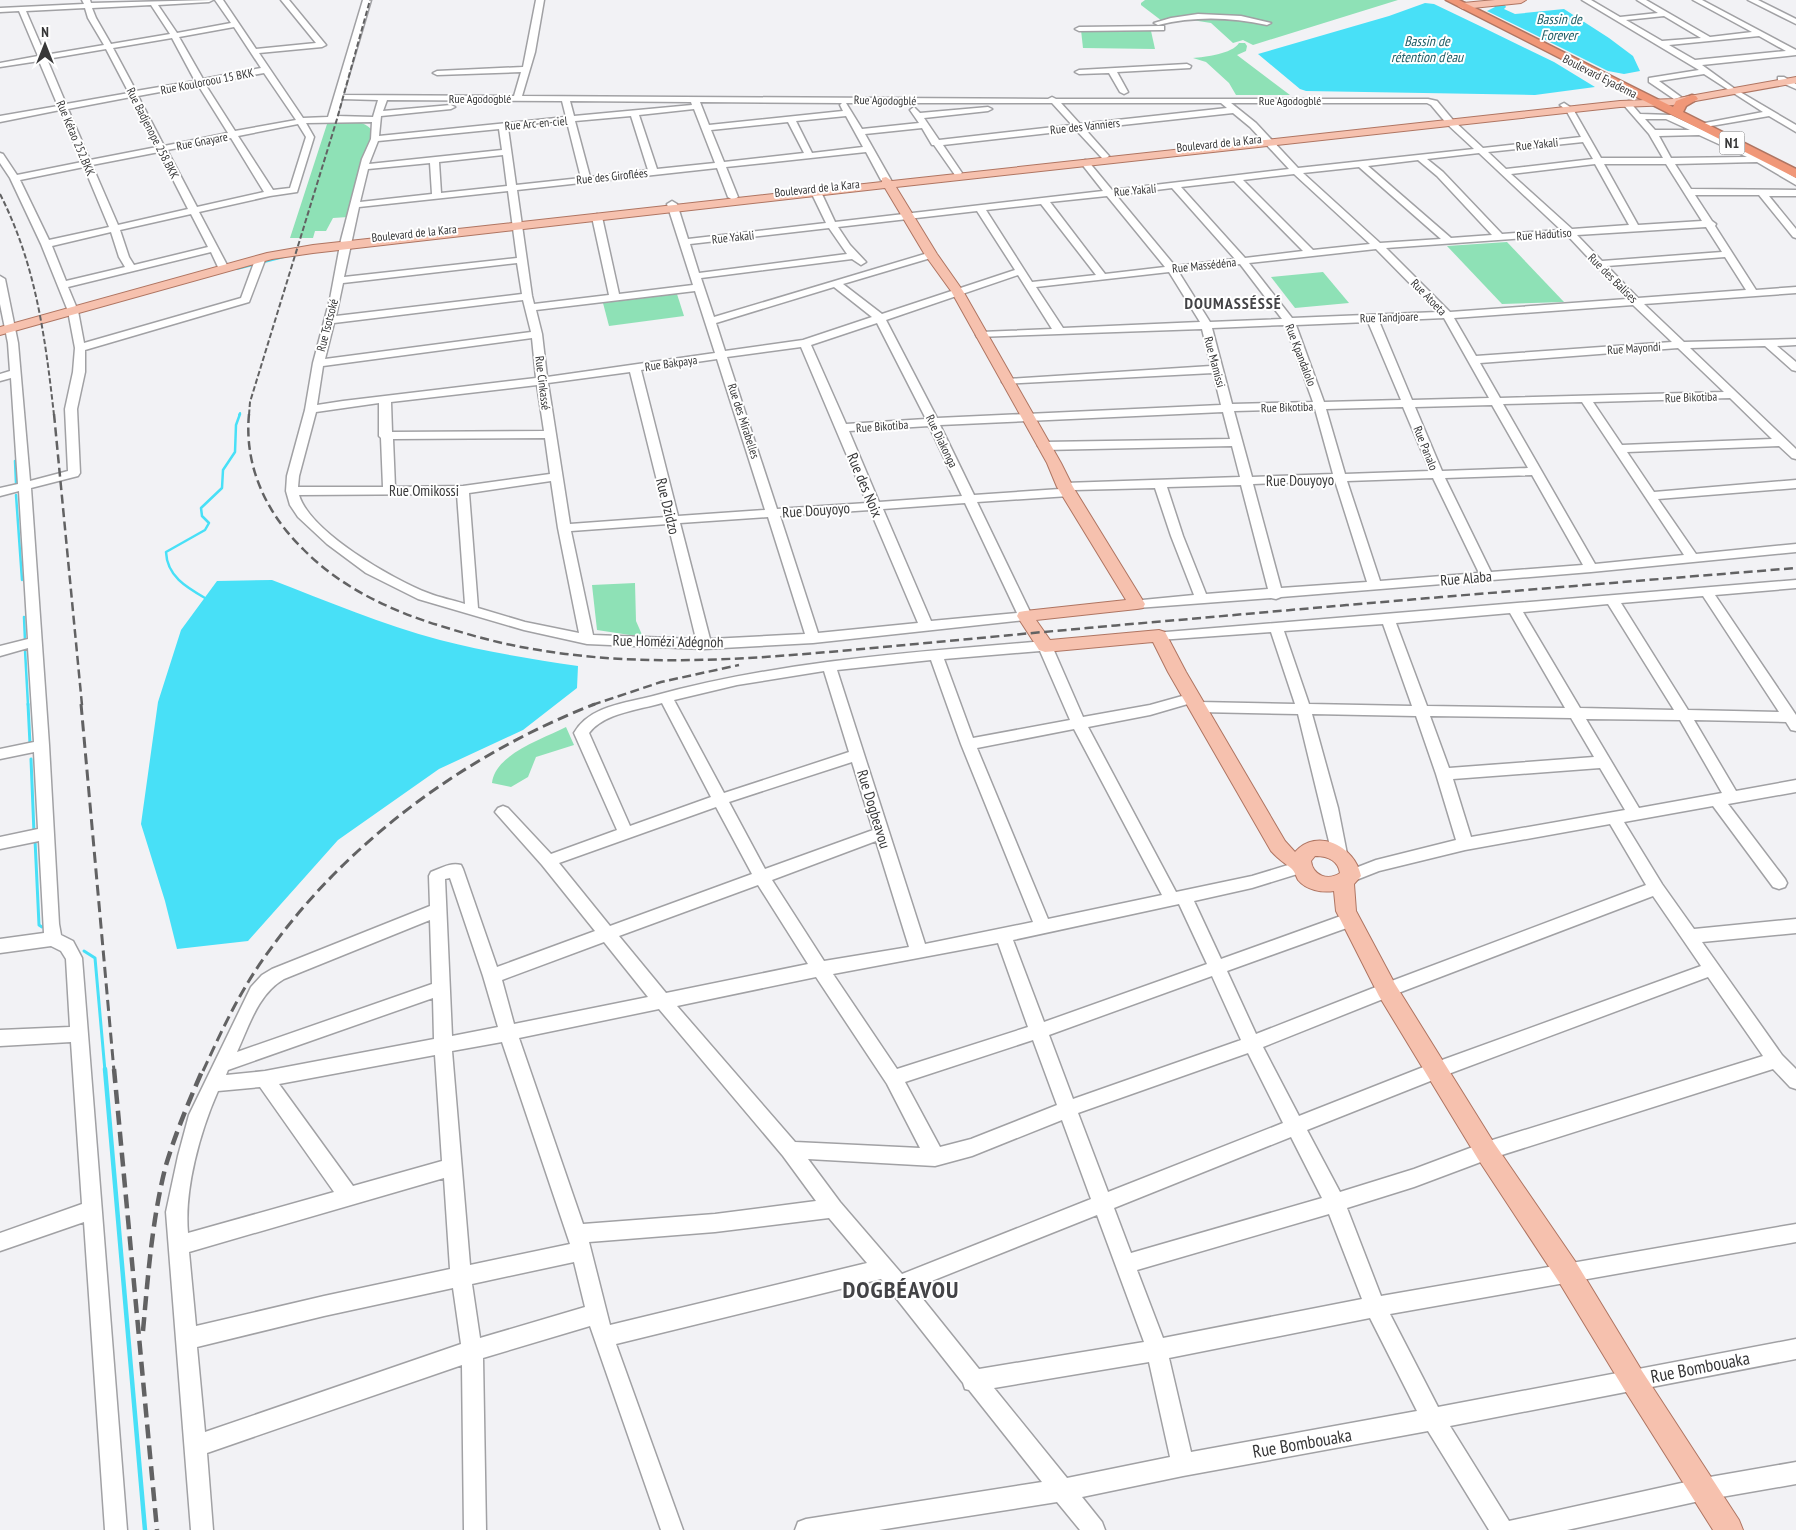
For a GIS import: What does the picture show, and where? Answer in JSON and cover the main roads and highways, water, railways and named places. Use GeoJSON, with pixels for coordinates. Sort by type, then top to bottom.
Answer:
{"type":"FeatureCollection","features":[{"type":"Feature","properties":{"kind":"highway","name":"Boulevard Eyadema"},"geometry":{"type":"LineString","coordinates":[[1451,0],[1465,4],[1624,88],[1663,101],[1762,159],[1796,174]]}},
{"type":"Feature","properties":{"kind":"highway","name":"N1"},"geometry":{"type":"LineString","coordinates":[[1465,4],[1663,101],[1705,129],[1796,168]]}},
{"type":"Feature","properties":{"kind":"highway"},"geometry":{"type":"LineString","coordinates":[[1624,88],[1629,92],[1624,103]]}},
{"type":"Feature","properties":{"kind":"highway"},"geometry":{"type":"LineString","coordinates":[[1624,103],[1663,101]]}},
{"type":"Feature","properties":{"kind":"main road"},"geometry":{"type":"LineString","coordinates":[[1465,4],[1521,0]]}},
{"type":"Feature","properties":{"kind":"main road","name":"Boulevard de la Kara"},"geometry":{"type":"LineString","coordinates":[[5,327],[222,264],[285,251],[517,222],[816,192],[957,172],[1567,107],[1663,101],[1790,79]]}},
{"type":"Feature","properties":{"kind":"main road","name":"Boulevard de la Kara"},"geometry":{"type":"LineString","coordinates":[[517,222],[597,217],[733,197],[1086,164],[1267,140]]}},
{"type":"Feature","properties":{"kind":"main road"},"geometry":{"type":"LineString","coordinates":[[888,182],[931,255],[957,291],[1067,489],[1136,604],[1025,616],[1045,646],[1159,636],[1283,853],[1322,876]]}},
{"type":"Feature","properties":{"kind":"main road","name":"Boulevard de la Kara"},"geometry":{"type":"LineString","coordinates":[[72,307],[260,260],[285,251]]}},
{"type":"Feature","properties":{"kind":"main road"},"geometry":{"type":"LineString","coordinates":[[1272,836],[1284,844],[1297,848],[1329,852],[1349,865],[1322,876]]}},
{"type":"Feature","properties":{"kind":"main road"},"geometry":{"type":"LineString","coordinates":[[1329,852],[1304,855],[1322,876],[1347,916],[1387,990],[1486,1151],[1568,1273],[1633,1380],[1729,1530]]}},
{"type":"Feature","properties":{"kind":"water","name":"Bassin de rétention d'eau"},"geometry":{"type":"Polygon","coordinates":[[[1425,3],[1434,4],[1554,62],[1595,87],[1535,95],[1306,91],[1300,89],[1258,54],[1389,16],[1425,3]]]}},
{"type":"Feature","properties":{"kind":"water","name":"Bassin de Forever"},"geometry":{"type":"Polygon","coordinates":[[[1493,5],[1505,5],[1504,9],[1515,14],[1564,9],[1633,56],[1640,71],[1624,74],[1608,71],[1487,11],[1495,7],[1493,5]]]}},
{"type":"Feature","properties":{"kind":"water"},"geometry":{"type":"Polygon","coordinates":[[[272,580],[376,620],[440,640],[492,652],[578,666],[577,688],[523,730],[439,769],[338,840],[248,941],[177,949],[165,901],[141,824],[158,702],[181,630],[217,581],[272,580]]]}},
{"type":"Feature","properties":{"kind":"waterway"},"geometry":{"type":"LineString","coordinates":[[237,269],[284,257]]}},
{"type":"Feature","properties":{"kind":"waterway"},"geometry":{"type":"LineString","coordinates":[[205,598],[179,580],[170,568],[166,552],[205,530],[209,523],[202,516],[201,508],[222,488],[223,470],[235,452],[236,425],[240,414]]}},
{"type":"Feature","properties":{"kind":"waterway"},"geometry":{"type":"LineString","coordinates":[[15,461],[16,483]]}},
{"type":"Feature","properties":{"kind":"waterway"},"geometry":{"type":"LineString","coordinates":[[16,495],[22,580]]}},
{"type":"Feature","properties":{"kind":"waterway"},"geometry":{"type":"LineString","coordinates":[[24,617],[25,641]]}},
{"type":"Feature","properties":{"kind":"waterway"},"geometry":{"type":"LineString","coordinates":[[25,650],[28,705]]}},
{"type":"Feature","properties":{"kind":"waterway"},"geometry":{"type":"LineString","coordinates":[[28,704],[30,744]]}},
{"type":"Feature","properties":{"kind":"waterway"},"geometry":{"type":"LineString","coordinates":[[31,759],[34,833]]}},
{"type":"Feature","properties":{"kind":"waterway"},"geometry":{"type":"LineString","coordinates":[[35,840],[39,925],[42,927]]}},
{"type":"Feature","properties":{"kind":"waterway"},"geometry":{"type":"LineString","coordinates":[[84,951],[95,958],[105,1071]]}},
{"type":"Feature","properties":{"kind":"waterway"},"geometry":{"type":"LineString","coordinates":[[105,1069],[145,1530]]}},
{"type":"Feature","properties":{"kind":"railway"},"geometry":{"type":"LineString","coordinates":[[249,415],[250,402],[337,119],[370,0]]}},
{"type":"Feature","properties":{"kind":"railway"},"geometry":{"type":"LineString","coordinates":[[0,194],[31,274],[47,357],[54,415]]}},
{"type":"Feature","properties":{"kind":"railway"},"geometry":{"type":"LineString","coordinates":[[54,414],[82,705]]}},
{"type":"Feature","properties":{"kind":"railway"},"geometry":{"type":"LineString","coordinates":[[249,414],[250,452],[260,488],[268,504],[290,535],[333,575],[367,596],[422,620],[514,646],[586,656],[680,660],[822,653],[1094,627],[1796,568]]}},
{"type":"Feature","properties":{"kind":"railway"},"geometry":{"type":"LineString","coordinates":[[595,704],[661,682],[739,665]]}},
{"type":"Feature","properties":{"kind":"railway"},"geometry":{"type":"LineString","coordinates":[[81,704],[114,1071]]}},
{"type":"Feature","properties":{"kind":"railway"},"geometry":{"type":"LineString","coordinates":[[203,1071],[238,999],[264,958],[296,916],[331,877],[370,840],[411,807],[455,776],[500,749],[547,725],[595,704]]}},
{"type":"Feature","properties":{"kind":"railway"},"geometry":{"type":"LineString","coordinates":[[114,1069],[157,1530]]}},
{"type":"Feature","properties":{"kind":"railway"},"geometry":{"type":"LineString","coordinates":[[143,1331],[151,1248],[161,1185],[174,1141],[203,1069]]}},
{"type":"Feature","properties":{"kind":"district","name":"DOUMASSÉSSÉ"},"geometry":{"type":"Point","coordinates":[1233,303]}},
{"type":"Feature","properties":{"kind":"district","name":"DOGBÉAVOU"},"geometry":{"type":"Point","coordinates":[901,1289]}}]}
